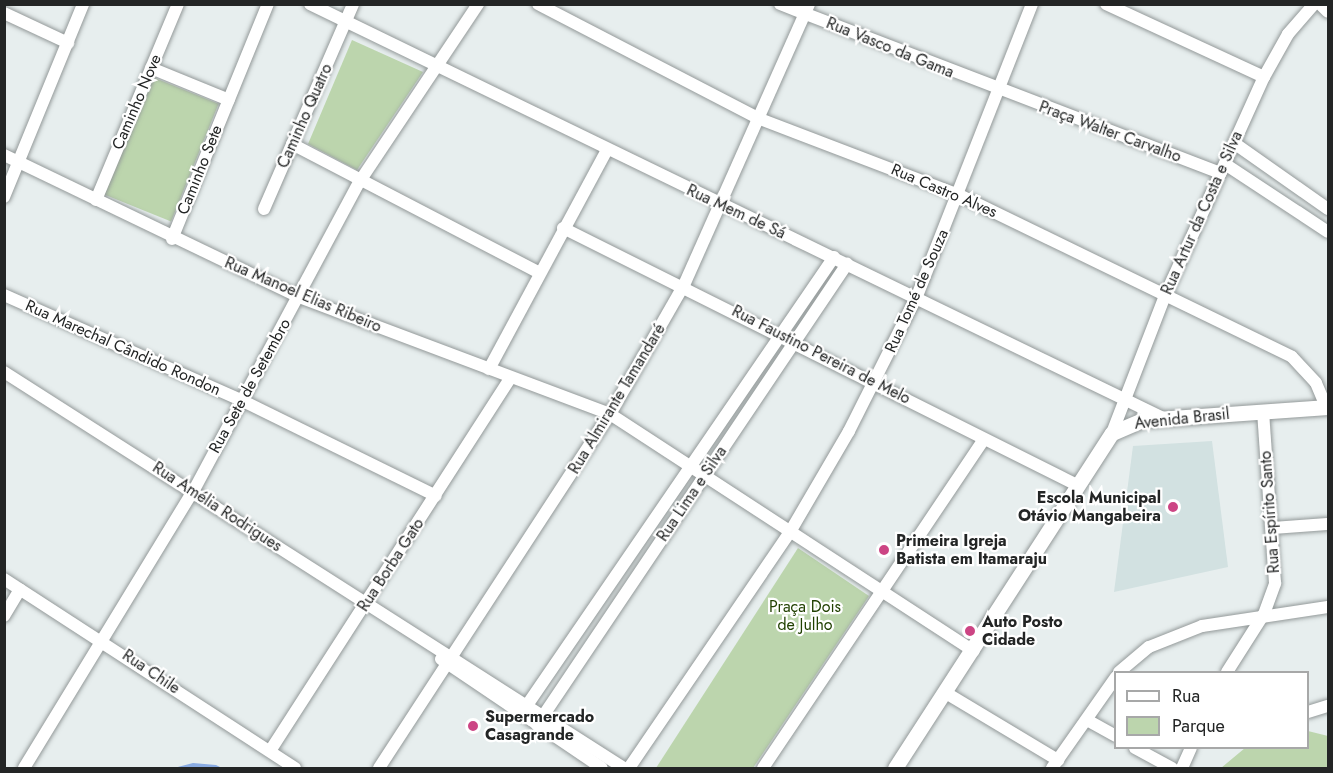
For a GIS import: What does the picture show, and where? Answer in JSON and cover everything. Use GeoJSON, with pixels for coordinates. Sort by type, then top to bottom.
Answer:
{"type":"FeatureCollection","features":[{"type":"Feature","properties":{"kind":"street"},"geometry":{"type":"LineString","coordinates":[[4,197],[83,4]]}},
{"type":"Feature","properties":{"kind":"street","name":"Caminho Nove"},"geometry":{"type":"LineString","coordinates":[[96,200],[178,4]]}},
{"type":"Feature","properties":{"kind":"street","name":"Caminho Sete"},"geometry":{"type":"LineString","coordinates":[[172,239],[268,4]]}},
{"type":"Feature","properties":{"kind":"street","name":"Rua Mem de Sá"},"geometry":{"type":"LineString","coordinates":[[310,4],[606,152],[917,296],[1163,418]]}},
{"type":"Feature","properties":{"kind":"street","name":"Caminho Quatro"},"geometry":{"type":"LineString","coordinates":[[264,209],[353,4]]}},
{"type":"Feature","properties":{"kind":"street","name":"Rua Sete de Setembro"},"geometry":{"type":"LineString","coordinates":[[24,768],[105,641],[194,490],[360,182],[439,69],[478,4]]}},
{"type":"Feature","properties":{"kind":"street","name":"Rua Castro Alves"},"geometry":{"type":"LineString","coordinates":[[538,4],[760,119],[959,195],[1292,357],[1316,383],[1327,407]]}},
{"type":"Feature","properties":{"kind":"street","name":"Rua Vasco da Gama"},"geometry":{"type":"LineString","coordinates":[[780,4],[807,9],[1000,92]]}},
{"type":"Feature","properties":{"kind":"street","name":"Rua Tomé de Souza"},"geometry":{"type":"LineString","coordinates":[[790,532],[874,383],[917,296],[1000,92],[1032,4]]}},
{"type":"Feature","properties":{"kind":"street"},"geometry":{"type":"LineString","coordinates":[[1106,4],[1264,77]]}},
{"type":"Feature","properties":{"kind":"street","name":"Rua Artur da Costa e Silva"},"geometry":{"type":"LineString","coordinates":[[1112,434],[1165,296],[1264,77],[1288,34],[1314,4]]}},
{"type":"Feature","properties":{"kind":"street"},"geometry":{"type":"LineString","coordinates":[[1320,4],[1329,12]]}},
{"type":"Feature","properties":{"kind":"street","name":"Rua Almirante Tamandaré"},"geometry":{"type":"LineString","coordinates":[[379,768],[610,414],[684,285],[723,206],[807,9]]}},
{"type":"Feature","properties":{"kind":"street"},"geometry":{"type":"LineString","coordinates":[[4,14],[68,43]]}},
{"type":"Feature","properties":{"kind":"street"},"geometry":{"type":"LineString","coordinates":[[151,68],[229,100]]}},
{"type":"Feature","properties":{"kind":"street","name":"Praça Walter Carvalho"},"geometry":{"type":"LineString","coordinates":[[1000,92],[1223,168],[1329,232]]}},
{"type":"Feature","properties":{"kind":"street"},"geometry":{"type":"LineString","coordinates":[[1234,143],[1329,208]]}},
{"type":"Feature","properties":{"kind":"street"},"geometry":{"type":"LineString","coordinates":[[292,144],[360,182],[538,272]]}},
{"type":"Feature","properties":{"kind":"street"},"geometry":{"type":"LineString","coordinates":[[489,369],[538,272],[606,152]]}},
{"type":"Feature","properties":{"kind":"street","name":"Rua Manoel Elias Ribeiro"},"geometry":{"type":"LineString","coordinates":[[4,154],[172,239],[299,297],[610,414],[790,532]]}},
{"type":"Feature","properties":{"kind":"street","name":"Rua Faustino Pereira de Melo"},"geometry":{"type":"LineString","coordinates":[[563,228],[684,285],[1077,485]]}},
{"type":"Feature","properties":{"kind":"street","name":"Rua Lima e Silva"},"geometry":{"type":"LineString","coordinates":[[524,709],[784,336],[834,257]]}},
{"type":"Feature","properties":{"kind":"street","name":"Rua Lima e Silva"},"geometry":{"type":"LineString","coordinates":[[540,720],[797,343],[847,264]]}},
{"type":"Feature","properties":{"kind":"street","name":"Rua Marechal Cândido Rondon"},"geometry":{"type":"LineString","coordinates":[[4,295],[241,400],[436,496]]}},
{"type":"Feature","properties":{"kind":"street","name":"Rua Amélia Rodrigues"},"geometry":{"type":"LineString","coordinates":[[4,372],[194,490],[365,605],[449,658],[540,720],[602,768]]}},
{"type":"Feature","properties":{"kind":"street","name":"Rua Borba Gato"},"geometry":{"type":"LineString","coordinates":[[270,751],[510,378]]}},
{"type":"Feature","properties":{"kind":"street","name":"Avenida Brasil"},"geometry":{"type":"LineString","coordinates":[[895,768],[974,651],[1077,485],[1112,434],[1163,418],[1327,407]]}},
{"type":"Feature","properties":{"kind":"street","name":"Rua Espírito Santo"},"geometry":{"type":"LineString","coordinates":[[1228,671],[1264,614],[1275,583],[1263,411]]}},
{"type":"Feature","properties":{"kind":"street"},"geometry":{"type":"LineString","coordinates":[[764,768],[984,439]]}},
{"type":"Feature","properties":{"kind":"street"},"geometry":{"type":"LineString","coordinates":[[1272,528],[1329,524]]}},
{"type":"Feature","properties":{"kind":"street"},"geometry":{"type":"LineString","coordinates":[[627,768],[790,532],[974,651]]}},
{"type":"Feature","properties":{"kind":"street","name":"Rua Chile"},"geometry":{"type":"LineString","coordinates":[[4,579],[105,641],[295,768]]}},
{"type":"Feature","properties":{"kind":"street"},"geometry":{"type":"LineString","coordinates":[[4,616],[20,589]]}},
{"type":"Feature","properties":{"kind":"street"},"geometry":{"type":"LineString","coordinates":[[1120,671],[1149,647],[1172,637],[1264,614],[1329,607]]}},
{"type":"Feature","properties":{"kind":"street"},"geometry":{"type":"LineString","coordinates":[[946,693],[1055,764],[1114,680]]}},
{"type":"Feature","properties":{"kind":"street"},"geometry":{"type":"LineString","coordinates":[[1309,712],[1329,706]]}},
{"type":"Feature","properties":{"kind":"street","name":"Rua Amélia Rodrigues"},"geometry":{"type":"LineString","coordinates":[[540,720],[627,768]]}},
{"type":"Feature","properties":{"kind":"street"},"geometry":{"type":"LineString","coordinates":[[1087,720],[1114,735]]}},
{"type":"Feature","properties":{"kind":"street"},"geometry":{"type":"LineString","coordinates":[[1139,749],[1172,768]]}},
{"type":"Feature","properties":{"kind":"street"},"geometry":{"type":"LineString","coordinates":[[1182,768],[1190,749]]}},
{"type":"Feature","properties":{"kind":"shaded area","name":"Escola Municipal Otávio Mangabeira"},"geometry":{"type":"Polygon","coordinates":[[[1212,441],[1228,567],[1114,592],[1133,446],[1212,441]]]}},
{"type":"Feature","properties":{"kind":"green space"},"geometry":{"type":"Polygon","coordinates":[[[352,40],[423,72],[357,170],[308,144],[352,40]]]}},
{"type":"Feature","properties":{"kind":"green space"},"geometry":{"type":"Polygon","coordinates":[[[150,76],[219,104],[171,221],[102,194],[150,76]]]}},
{"type":"Feature","properties":{"kind":"green space","name":"Praça Dois de Julho"},"geometry":{"type":"Polygon","coordinates":[[[798,548],[869,596],[753,768],[656,768],[798,548]]]}},
{"type":"Feature","properties":{"kind":"green space"},"geometry":{"type":"Polygon","coordinates":[[[1309,731],[1328,736],[1328,768],[1221,768],[1244,749],[1309,749],[1309,731]]]}},
{"type":"Feature","properties":{"kind":"water"},"geometry":{"type":"Polygon","coordinates":[[[193,763],[216,765],[222,768],[174,768],[193,763]]]}},
{"type":"Feature","properties":{"kind":"place","name":"Escola Municipal Otávio Mangabeira"},"geometry":{"type":"Point","coordinates":[1173,507]}},
{"type":"Feature","properties":{"kind":"place","name":"Primeira Igreja Batista em Itamaraju"},"geometry":{"type":"Point","coordinates":[884,550]}},
{"type":"Feature","properties":{"kind":"place","name":"Auto Posto Cidade"},"geometry":{"type":"Point","coordinates":[970,631]}},
{"type":"Feature","properties":{"kind":"place","name":"Supermercado Casagrande"},"geometry":{"type":"Point","coordinates":[473,726]}}]}
